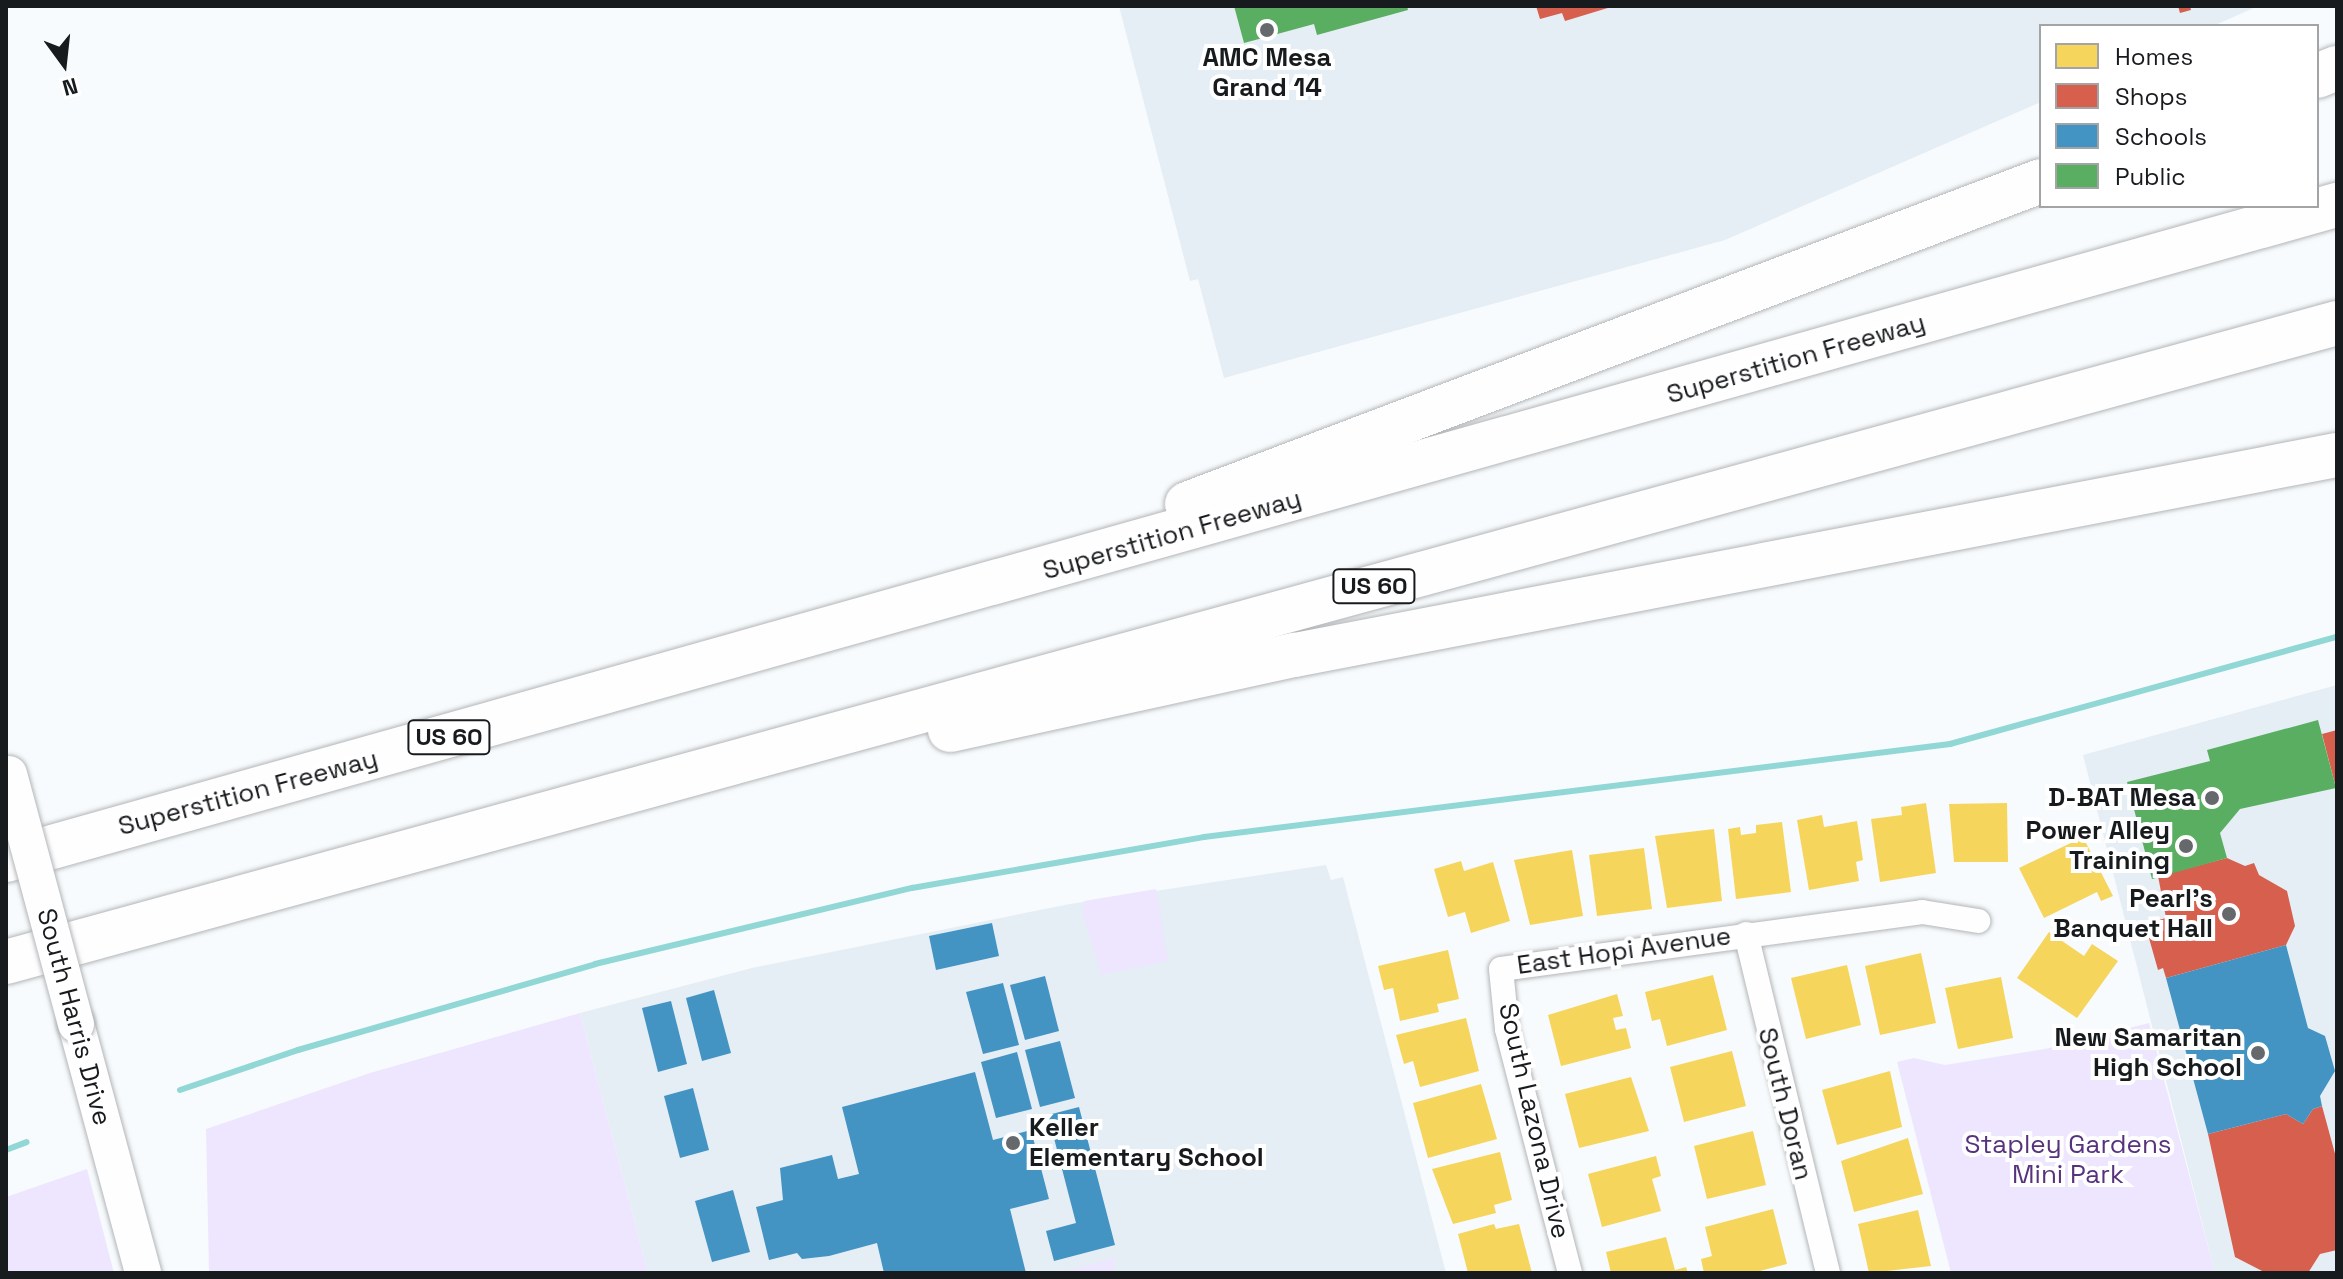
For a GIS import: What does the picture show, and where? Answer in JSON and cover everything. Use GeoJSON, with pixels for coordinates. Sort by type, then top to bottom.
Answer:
{"type":"FeatureCollection","features":[{"type":"Feature","properties":{"kind":"highway"},"geometry":{"type":"LineString","coordinates":[[893,614],[2039,182]]}},
{"type":"Feature","properties":{"kind":"highway","name":"Superstition Freeway"},"geometry":{"type":"LineString","coordinates":[[6,860],[893,614],[2337,205]]}},
{"type":"Feature","properties":{"kind":"highway","name":"US 60"},"geometry":{"type":"LineString","coordinates":[[6,962],[411,847],[2337,323]]}},
{"type":"Feature","properties":{"kind":"highway"},"geometry":{"type":"LineString","coordinates":[[411,847],[1295,655],[2337,455]]}},
{"type":"Feature","properties":{"kind":"street","name":"South Harris Drive"},"geometry":{"type":"LineString","coordinates":[[8,768],[143,1273]]}},
{"type":"Feature","properties":{"kind":"street","name":"East Hopi Avenue"},"geometry":{"type":"LineString","coordinates":[[1501,969],[1922,912],[1978,921]]}},
{"type":"Feature","properties":{"kind":"street","name":"South Doran"},"geometry":{"type":"LineString","coordinates":[[1746,934],[1828,1273]]}},
{"type":"Feature","properties":{"kind":"street","name":"South Lazona Drive"},"geometry":{"type":"LineString","coordinates":[[1501,969],[1507,1029],[1570,1273]]}},
{"type":"Feature","properties":{"kind":"shaded area"},"geometry":{"type":"Polygon","coordinates":[[[1119,6],[2258,6],[2218,24],[2039,24],[2039,103],[1725,240],[1224,378],[1198,279],[1190,281],[1119,6]]]}},
{"type":"Feature","properties":{"kind":"shaded area"},"geometry":{"type":"Polygon","coordinates":[[[2337,685],[2337,1273],[2215,1273],[2083,755],[2337,685]]]}},
{"type":"Feature","properties":{"kind":"shaded area","name":"Keller Elementary School"},"geometry":{"type":"Polygon","coordinates":[[[1326,865],[1331,880],[1343,877],[1446,1273],[648,1273],[580,1013],[752,968],[1070,904],[1326,865]]]}},
{"type":"Feature","properties":{"kind":"green space"},"geometry":{"type":"Polygon","coordinates":[[[1156,889],[1168,961],[1101,975],[1082,912],[1084,901],[1156,889]]]}},
{"type":"Feature","properties":{"kind":"green space"},"geometry":{"type":"Polygon","coordinates":[[[580,1013],[648,1273],[209,1273],[206,1129],[370,1073],[580,1013]]]}},
{"type":"Feature","properties":{"kind":"green space","name":"Stapley Gardens Mini Park"},"geometry":{"type":"Polygon","coordinates":[[[2149,1023],[2215,1273],[1951,1273],[1897,1062],[1914,1058],[1945,1065],[2045,1049],[2149,1023]]]}},
{"type":"Feature","properties":{"kind":"green space"},"geometry":{"type":"Polygon","coordinates":[[[87,1169],[114,1273],[6,1273],[6,1197],[87,1169]]]}},
{"type":"Feature","properties":{"kind":"green space"},"geometry":{"type":"Polygon","coordinates":[[[1115,1258],[1113,1273],[1060,1273],[1115,1258]]]}},
{"type":"Feature","properties":{"kind":"building: Homes"},"geometry":{"type":"Polygon","coordinates":[[[1926,803],[1936,873],[1880,882],[1871,819],[1902,815],[1901,807],[1926,803]]]}},
{"type":"Feature","properties":{"kind":"building: Homes"},"geometry":{"type":"Polygon","coordinates":[[[2007,803],[2008,862],[1954,862],[1949,804],[2007,803]]]}},
{"type":"Feature","properties":{"kind":"building: Homes"},"geometry":{"type":"Polygon","coordinates":[[[1822,815],[1824,827],[1857,821],[1863,860],[1856,862],[1859,881],[1809,890],[1797,820],[1822,815]]]}},
{"type":"Feature","properties":{"kind":"building: Homes"},"geometry":{"type":"Polygon","coordinates":[[[1782,822],[1791,892],[1736,899],[1728,829],[1740,827],[1741,835],[1756,833],[1756,825],[1782,822]]]}},
{"type":"Feature","properties":{"kind":"building: Homes"},"geometry":{"type":"Polygon","coordinates":[[[1714,829],[1722,901],[1667,908],[1655,836],[1714,829]]]}},
{"type":"Feature","properties":{"kind":"building: Homes"},"geometry":{"type":"Polygon","coordinates":[[[2083,837],[2113,896],[2101,901],[2097,892],[2044,918],[2019,868],[2083,837]]]}},
{"type":"Feature","properties":{"kind":"building: Homes"},"geometry":{"type":"Polygon","coordinates":[[[1644,848],[1652,909],[1597,916],[1589,855],[1644,848]]]}},
{"type":"Feature","properties":{"kind":"building: Homes"},"geometry":{"type":"Polygon","coordinates":[[[1572,850],[1583,916],[1530,925],[1514,860],[1572,850]]]}},
{"type":"Feature","properties":{"kind":"building: Homes"},"geometry":{"type":"Polygon","coordinates":[[[1461,861],[1464,871],[1493,862],[1510,921],[1471,933],[1465,912],[1448,917],[1434,869],[1461,861]]]}},
{"type":"Feature","properties":{"kind":"building: Homes"},"geometry":{"type":"Polygon","coordinates":[[[2049,932],[2084,956],[2092,944],[2118,961],[2077,1018],[2017,978],[2049,932]]]}},
{"type":"Feature","properties":{"kind":"building: Homes"},"geometry":{"type":"Polygon","coordinates":[[[1448,950],[1459,999],[1437,1004],[1439,1012],[1400,1021],[1393,988],[1384,990],[1378,966],[1448,950]]]}},
{"type":"Feature","properties":{"kind":"building: Homes"},"geometry":{"type":"Polygon","coordinates":[[[1921,953],[1936,1023],[1880,1035],[1865,966],[1921,953]]]}},
{"type":"Feature","properties":{"kind":"building: Homes"},"geometry":{"type":"Polygon","coordinates":[[[1847,965],[1861,1025],[1806,1039],[1791,978],[1847,965]]]}},
{"type":"Feature","properties":{"kind":"building: Homes"},"geometry":{"type":"Polygon","coordinates":[[[1713,975],[1727,1030],[1667,1046],[1660,1019],[1652,1021],[1645,992],[1713,975]]]}},
{"type":"Feature","properties":{"kind":"building: Homes"},"geometry":{"type":"Polygon","coordinates":[[[2001,977],[2013,1038],[1958,1049],[1945,988],[2001,977]]]}},
{"type":"Feature","properties":{"kind":"building: Homes"},"geometry":{"type":"Polygon","coordinates":[[[1617,994],[1623,1016],[1613,1018],[1616,1030],[1626,1028],[1631,1048],[1561,1066],[1548,1015],[1617,994]]]}},
{"type":"Feature","properties":{"kind":"building: Homes"},"geometry":{"type":"Polygon","coordinates":[[[1466,1018],[1479,1071],[1420,1087],[1413,1061],[1404,1064],[1396,1035],[1466,1018]]]}},
{"type":"Feature","properties":{"kind":"building: Homes"},"geometry":{"type":"Polygon","coordinates":[[[1732,1051],[1746,1106],[1684,1122],[1670,1067],[1732,1051]]]}},
{"type":"Feature","properties":{"kind":"building: Homes"},"geometry":{"type":"Polygon","coordinates":[[[1890,1071],[1902,1127],[1837,1145],[1822,1090],[1890,1071]]]}},
{"type":"Feature","properties":{"kind":"building: Homes"},"geometry":{"type":"Polygon","coordinates":[[[1631,1077],[1649,1131],[1579,1148],[1565,1094],[1631,1077]]]}},
{"type":"Feature","properties":{"kind":"building: Homes"},"geometry":{"type":"Polygon","coordinates":[[[1481,1084],[1497,1139],[1428,1158],[1413,1103],[1481,1084]]]}},
{"type":"Feature","properties":{"kind":"building: Homes"},"geometry":{"type":"Polygon","coordinates":[[[1753,1131],[1766,1185],[1707,1199],[1694,1146],[1753,1131]]]}},
{"type":"Feature","properties":{"kind":"building: Homes"},"geometry":{"type":"Polygon","coordinates":[[[1908,1138],[1923,1194],[1854,1212],[1841,1161],[1908,1138]]]}},
{"type":"Feature","properties":{"kind":"building: Homes"},"geometry":{"type":"Polygon","coordinates":[[[1500,1152],[1512,1200],[1494,1205],[1496,1213],[1453,1224],[1432,1169],[1500,1152]]]}},
{"type":"Feature","properties":{"kind":"building: Homes"},"geometry":{"type":"Polygon","coordinates":[[[1656,1156],[1661,1176],[1652,1179],[1661,1211],[1602,1227],[1588,1174],[1656,1156]]]}},
{"type":"Feature","properties":{"kind":"building: Homes"},"geometry":{"type":"Polygon","coordinates":[[[1773,1209],[1787,1264],[1752,1273],[1704,1273],[1701,1259],[1712,1256],[1705,1227],[1773,1209]]]}},
{"type":"Feature","properties":{"kind":"building: Homes"},"geometry":{"type":"Polygon","coordinates":[[[1918,1210],[1931,1266],[1869,1273],[1858,1224],[1918,1210]]]}},
{"type":"Feature","properties":{"kind":"building: Homes"},"geometry":{"type":"Polygon","coordinates":[[[1494,1224],[1496,1229],[1519,1224],[1532,1273],[1468,1273],[1458,1234],[1494,1224]]]}},
{"type":"Feature","properties":{"kind":"building: Homes"},"geometry":{"type":"Polygon","coordinates":[[[1666,1237],[1675,1270],[1686,1267],[1688,1273],[1611,1273],[1606,1252],[1666,1237]]]}},
{"type":"Feature","properties":{"kind":"building: Shops"},"geometry":{"type":"Polygon","coordinates":[[[1536,6],[1611,7],[1565,21],[1562,13],[1540,19],[1536,6]]]}},
{"type":"Feature","properties":{"kind":"building: Shops"},"geometry":{"type":"Polygon","coordinates":[[[2178,6],[2190,6],[2191,10],[2180,13],[2178,6]]]}},
{"type":"Feature","properties":{"kind":"building: Shops"},"geometry":{"type":"Polygon","coordinates":[[[2337,730],[2337,787],[2336,788],[2322,734],[2337,730]]]}},
{"type":"Feature","properties":{"kind":"building: Shops","name":"Pearl's Banquet Hall"},"geometry":{"type":"Polygon","coordinates":[[[2227,858],[2245,866],[2254,863],[2259,875],[2287,891],[2295,926],[2286,945],[2166,978],[2163,968],[2158,970],[2145,924],[2166,918],[2158,876],[2227,858]]]}},
{"type":"Feature","properties":{"kind":"building: Shops"},"geometry":{"type":"Polygon","coordinates":[[[2322,1106],[2337,1161],[2337,1250],[2320,1254],[2308,1273],[2266,1273],[2235,1257],[2208,1134],[2286,1114],[2303,1124],[2313,1109],[2322,1106]]]}},
{"type":"Feature","properties":{"kind":"building: Schools"},"geometry":{"type":"Polygon","coordinates":[[[992,923],[999,956],[936,970],[929,936],[992,923]]]}},
{"type":"Feature","properties":{"kind":"building: Schools","name":"New Samaritan High School"},"geometry":{"type":"Polygon","coordinates":[[[2286,945],[2308,1028],[2325,1036],[2335,1071],[2320,1096],[2322,1106],[2313,1109],[2303,1124],[2286,1114],[2208,1134],[2166,978],[2286,945]]]}},
{"type":"Feature","properties":{"kind":"building: Schools"},"geometry":{"type":"Polygon","coordinates":[[[1045,976],[1059,1031],[1025,1040],[1010,985],[1045,976]]]}},
{"type":"Feature","properties":{"kind":"building: Schools"},"geometry":{"type":"Polygon","coordinates":[[[1003,983],[1019,1045],[983,1054],[966,992],[1003,983]]]}},
{"type":"Feature","properties":{"kind":"building: Schools"},"geometry":{"type":"Polygon","coordinates":[[[714,990],[731,1053],[702,1061],[686,998],[714,990]]]}},
{"type":"Feature","properties":{"kind":"building: Schools"},"geometry":{"type":"Polygon","coordinates":[[[671,1001],[687,1064],[658,1072],[642,1008],[671,1001]]]}},
{"type":"Feature","properties":{"kind":"building: Schools"},"geometry":{"type":"Polygon","coordinates":[[[1060,1041],[1075,1098],[1040,1107],[1025,1050],[1060,1041]]]}},
{"type":"Feature","properties":{"kind":"building: Schools"},"geometry":{"type":"Polygon","coordinates":[[[1017,1052],[1032,1109],[996,1118],[981,1062],[1017,1052]]]}},
{"type":"Feature","properties":{"kind":"building: Schools"},"geometry":{"type":"Polygon","coordinates":[[[975,1072],[993,1140],[1031,1130],[1049,1199],[1010,1209],[1026,1273],[884,1273],[877,1243],[829,1256],[802,1259],[797,1253],[769,1260],[756,1207],[783,1200],[780,1168],[832,1155],[838,1179],[859,1174],[842,1107],[975,1072]]]}},
{"type":"Feature","properties":{"kind":"building: Schools"},"geometry":{"type":"Polygon","coordinates":[[[693,1088],[709,1150],[680,1158],[664,1096],[693,1088]]]}},
{"type":"Feature","properties":{"kind":"building: Schools"},"geometry":{"type":"Polygon","coordinates":[[[1079,1107],[1115,1245],[1054,1261],[1046,1231],[1076,1223],[1048,1115],[1079,1107]]]}},
{"type":"Feature","properties":{"kind":"building: Schools"},"geometry":{"type":"Polygon","coordinates":[[[733,1190],[750,1252],[712,1262],[695,1201],[733,1190]]]}},
{"type":"Feature","properties":{"kind":"building: Public","name":"AMC Mesa Grand 14"},"geometry":{"type":"Polygon","coordinates":[[[1234,6],[1407,6],[1408,10],[1317,35],[1314,24],[1244,43],[1234,6]]]}},
{"type":"Feature","properties":{"kind":"building: Public","name":"D-BAT Mesa"},"geometry":{"type":"Polygon","coordinates":[[[2318,720],[2336,788],[2240,809],[2220,833],[2227,858],[2152,879],[2127,782],[2210,761],[2207,750],[2318,720]]]}},
{"type":"Feature","properties":{"kind":"waterway"},"geometry":{"type":"LineString","coordinates":[[180,1090],[298,1050],[595,964],[912,888],[1204,837],[1950,744],[2337,637]]}},
{"type":"Feature","properties":{"kind":"waterway"},"geometry":{"type":"LineString","coordinates":[[6,1150],[27,1142]]}},
{"type":"Feature","properties":{"kind":"place","name":"AMC Mesa Grand 14"},"geometry":{"type":"Point","coordinates":[1267,30]}},
{"type":"Feature","properties":{"kind":"place","name":"D-BAT Mesa"},"geometry":{"type":"Point","coordinates":[2212,798]}},
{"type":"Feature","properties":{"kind":"place","name":"Power Alley Training"},"geometry":{"type":"Point","coordinates":[2186,846]}},
{"type":"Feature","properties":{"kind":"place","name":"Pearl's Banquet Hall"},"geometry":{"type":"Point","coordinates":[2229,914]}},
{"type":"Feature","properties":{"kind":"place","name":"New Samaritan High School"},"geometry":{"type":"Point","coordinates":[2258,1053]}},
{"type":"Feature","properties":{"kind":"place","name":"Keller Elementary School"},"geometry":{"type":"Point","coordinates":[1013,1143]}}]}
